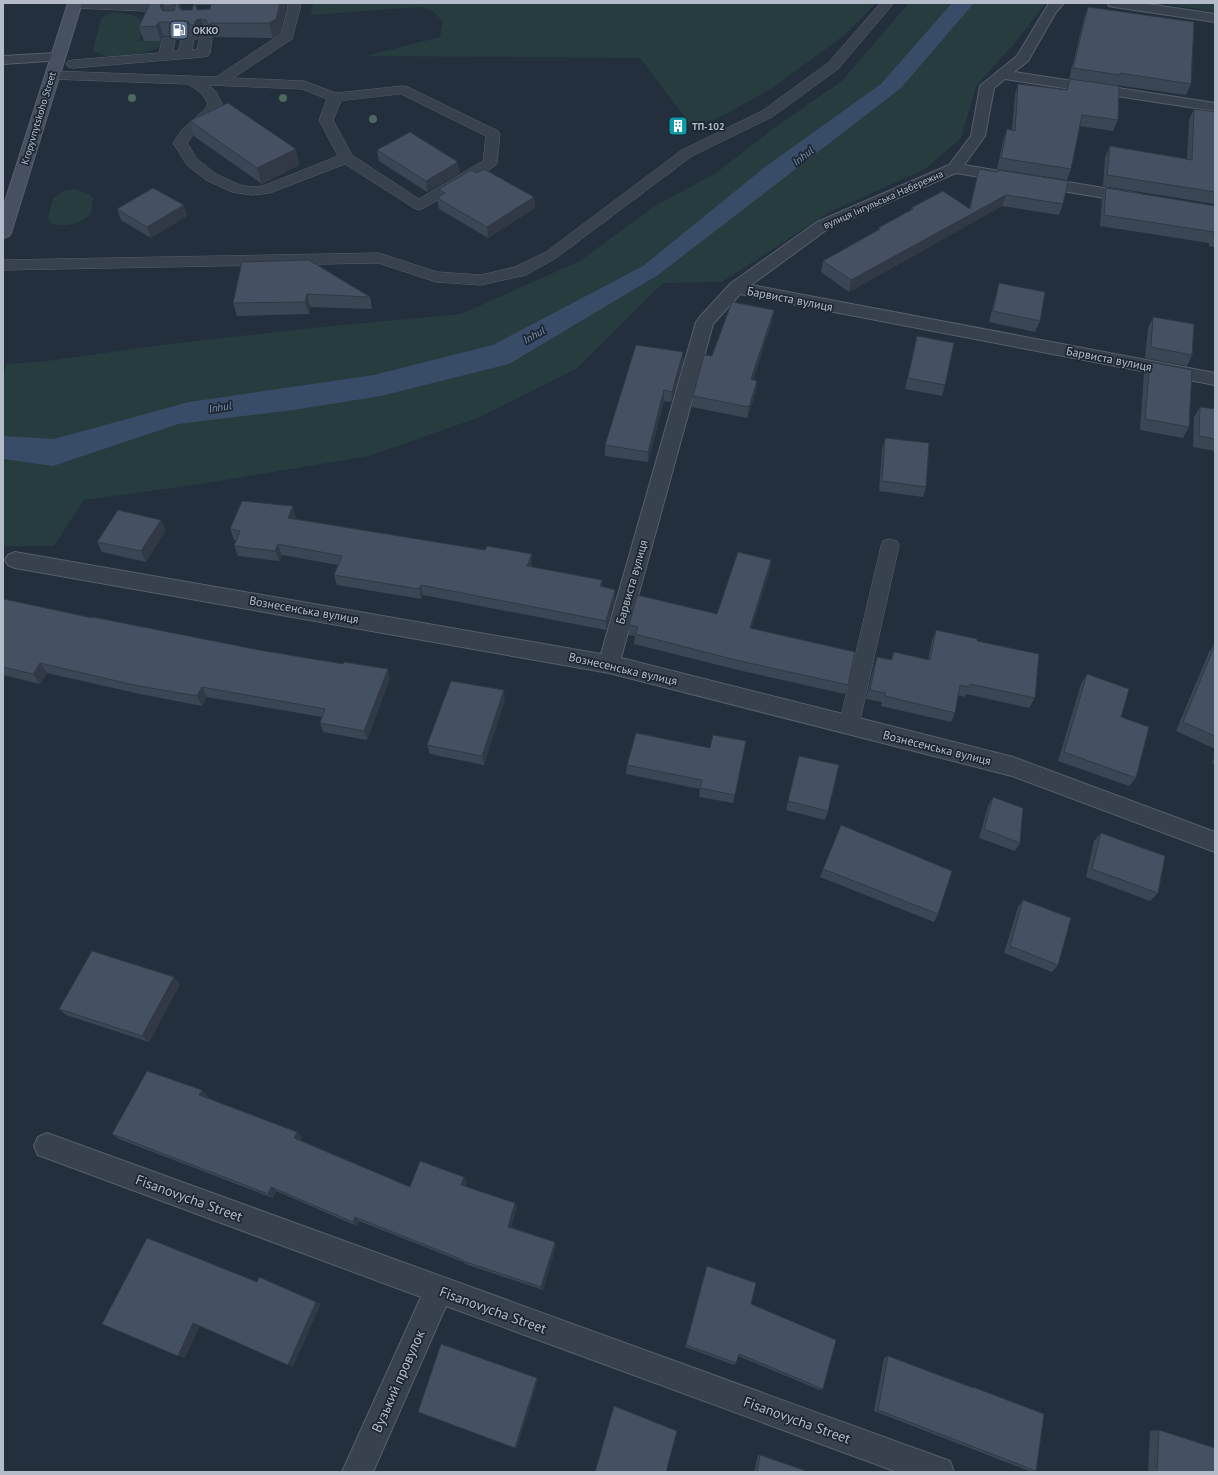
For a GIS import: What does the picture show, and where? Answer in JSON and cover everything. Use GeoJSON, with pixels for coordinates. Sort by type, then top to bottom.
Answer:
{"type":"FeatureCollection","features":[{"type":"Feature","properties":{"kind":"main road","name":"Kropyvnytskoho Street"},"geometry":{"type":"LineString","coordinates":[[3,233],[54,66],[75,3]]}},
{"type":"Feature","properties":{"kind":"street"},"geometry":{"type":"LineString","coordinates":[[1114,3],[1215,18]]}},
{"type":"Feature","properties":{"kind":"street"},"geometry":{"type":"LineString","coordinates":[[1055,4],[1023,58],[987,86],[978,136],[954,168],[1146,200]]}},
{"type":"Feature","properties":{"kind":"street"},"geometry":{"type":"LineString","coordinates":[[3,60],[54,66]]}},
{"type":"Feature","properties":{"kind":"street"},"geometry":{"type":"LineString","coordinates":[[1002,74],[1215,107]]}},
{"type":"Feature","properties":{"kind":"street","name":"вулиця Інгульська Набережна"},"geometry":{"type":"LineString","coordinates":[[736,288],[823,225],[954,168]]}},
{"type":"Feature","properties":{"kind":"street","name":"Барвиста вулиця"},"geometry":{"type":"LineString","coordinates":[[609,664],[704,322],[736,288],[1215,379]]}},
{"type":"Feature","properties":{"kind":"street","name":"Вознесенська вулиця"},"geometry":{"type":"LineString","coordinates":[[15,560],[609,664],[1013,767],[1215,842]]}},
{"type":"Feature","properties":{"kind":"street","name":"Fisanovycha Street"},"geometry":{"type":"LineString","coordinates":[[47,1146],[939,1472]]}},
{"type":"Feature","properties":{"kind":"street","name":"Вузький провулок"},"geometry":{"type":"LineString","coordinates":[[357,1472],[439,1290]]}},
{"type":"Feature","properties":{"kind":"lane"},"geometry":{"type":"LineString","coordinates":[[75,3],[178,13]]}},
{"type":"Feature","properties":{"kind":"lane"},"geometry":{"type":"LineString","coordinates":[[220,82],[287,36],[295,5],[292,3]]}},
{"type":"Feature","properties":{"kind":"lane"},"geometry":{"type":"LineString","coordinates":[[3,264],[226,266],[379,258],[436,277],[481,280],[520,271],[552,255],[687,153],[767,114],[833,66],[888,3]]}},
{"type":"Feature","properties":{"kind":"lane"},"geometry":{"type":"LineString","coordinates":[[54,66],[203,53],[205,39]]}},
{"type":"Feature","properties":{"kind":"lane"},"geometry":{"type":"LineString","coordinates":[[165,56],[168,40]]}},
{"type":"Feature","properties":{"kind":"lane"},"geometry":{"type":"LineString","coordinates":[[184,54],[187,40]]}},
{"type":"Feature","properties":{"kind":"lane"},"geometry":{"type":"LineString","coordinates":[[54,66],[188,80],[304,85],[335,97],[403,90],[493,134],[490,163],[419,205],[346,158],[326,120],[335,97]]}},
{"type":"Feature","properties":{"kind":"lane"},"geometry":{"type":"LineString","coordinates":[[188,80],[203,86],[212,95],[215,104],[210,112],[187,133],[180,143],[192,162],[210,177],[237,189],[252,191],[265,190],[346,158]]}},
{"type":"Feature","properties":{"kind":"lane"},"geometry":{"type":"LineString","coordinates":[[22,264],[37,280]]}},
{"type":"Feature","properties":{"kind":"lane"},"geometry":{"type":"LineString","coordinates":[[849,725],[890,546]]}},
{"type":"Feature","properties":{"kind":"green space"},"geometry":{"type":"Polygon","coordinates":[[[313,3],[876,3],[846,34],[771,89],[724,115],[693,128],[640,58],[365,56],[440,37],[443,22],[433,11],[420,7],[311,15],[313,3]]]}},
{"type":"Feature","properties":{"kind":"green space"},"geometry":{"type":"Polygon","coordinates":[[[909,3],[1046,3],[1013,45],[976,86],[961,138],[925,169],[828,213],[722,282],[663,283],[576,369],[480,417],[369,456],[201,484],[84,500],[54,546],[3,546],[3,379],[7,364],[47,361],[169,344],[321,327],[461,314],[580,261],[653,207],[716,173],[770,131],[843,80],[909,3]]]}},
{"type":"Feature","properties":{"kind":"green space"},"geometry":{"type":"Polygon","coordinates":[[[1159,3],[1215,3],[1215,12],[1159,3]]]}},
{"type":"Feature","properties":{"kind":"green space"},"geometry":{"type":"Polygon","coordinates":[[[111,13],[129,14],[145,22],[139,41],[165,41],[164,46],[146,52],[120,57],[102,55],[93,51],[101,18],[111,13]]]}},
{"type":"Feature","properties":{"kind":"green space"},"geometry":{"type":"Polygon","coordinates":[[[75,189],[89,194],[93,198],[91,214],[77,223],[63,226],[52,224],[48,219],[53,198],[66,190],[75,189]]]}},
{"type":"Feature","properties":{"kind":"water","name":"Inhul"},"geometry":{"type":"Polygon","coordinates":[[[952,3],[974,3],[901,88],[658,275],[509,364],[381,396],[293,410],[178,424],[53,466],[3,459],[3,436],[54,439],[189,402],[374,375],[493,345],[643,266],[765,167],[881,84],[952,3]]]}},
{"type":"Feature","properties":{"kind":"building"},"geometry":{"type":"Polygon","coordinates":[[[150,3],[161,3],[160,7],[163,11],[174,11],[176,3],[179,3],[178,6],[181,10],[192,10],[195,3],[197,10],[210,9],[211,3],[280,3],[276,19],[269,23],[211,23],[209,25],[206,20],[201,19],[196,20],[194,25],[191,25],[188,21],[178,21],[175,26],[172,26],[169,22],[159,22],[156,26],[139,27],[150,3]]]}},
{"type":"Feature","properties":{"kind":"building"},"geometry":{"type":"Polygon","coordinates":[[[1088,7],[1194,22],[1191,84],[1120,73],[1120,75],[1073,68],[1088,7]]]}},
{"type":"Feature","properties":{"kind":"building"},"geometry":{"type":"Polygon","coordinates":[[[1070,79],[1119,86],[1118,120],[1082,115],[1071,169],[1001,158],[1007,129],[1015,131],[1018,84],[1067,90],[1070,79]]]}},
{"type":"Feature","properties":{"kind":"building"},"geometry":{"type":"Polygon","coordinates":[[[228,103],[296,149],[257,168],[190,121],[228,103]]]}},
{"type":"Feature","properties":{"kind":"building"},"geometry":{"type":"Polygon","coordinates":[[[1194,109],[1215,112],[1215,192],[1107,175],[1110,146],[1192,160],[1194,109]]]}},
{"type":"Feature","properties":{"kind":"building"},"geometry":{"type":"Polygon","coordinates":[[[410,132],[458,162],[426,181],[377,150],[410,132]]]}},
{"type":"Feature","properties":{"kind":"building"},"geometry":{"type":"Polygon","coordinates":[[[484,169],[534,197],[487,227],[437,198],[445,193],[439,189],[471,170],[477,173],[484,169]]]}},
{"type":"Feature","properties":{"kind":"building"},"geometry":{"type":"Polygon","coordinates":[[[979,169],[998,172],[998,170],[1068,181],[1063,204],[1006,195],[851,280],[823,261],[913,209],[911,208],[943,191],[970,209],[979,169]]]}},
{"type":"Feature","properties":{"kind":"building"},"geometry":{"type":"Polygon","coordinates":[[[153,188],[184,205],[147,227],[117,209],[153,188]]]}},
{"type":"Feature","properties":{"kind":"building"},"geometry":{"type":"Polygon","coordinates":[[[1106,188],[1215,206],[1215,235],[1214,232],[1104,215],[1106,188]]]}},
{"type":"Feature","properties":{"kind":"building"},"geometry":{"type":"Polygon","coordinates":[[[309,260],[370,297],[307,294],[305,302],[233,303],[242,262],[309,260]]]}},
{"type":"Feature","properties":{"kind":"building"},"geometry":{"type":"Polygon","coordinates":[[[999,283],[1045,292],[1040,321],[993,311],[999,283]]]}},
{"type":"Feature","properties":{"kind":"building"},"geometry":{"type":"Polygon","coordinates":[[[732,302],[774,310],[751,379],[757,381],[749,407],[693,396],[704,355],[712,356],[732,302]]]}},
{"type":"Feature","properties":{"kind":"building"},"geometry":{"type":"Polygon","coordinates":[[[1153,317],[1194,324],[1192,355],[1151,347],[1153,317]]]}},
{"type":"Feature","properties":{"kind":"building"},"geometry":{"type":"Polygon","coordinates":[[[917,336],[954,343],[945,385],[908,378],[917,336]]]}},
{"type":"Feature","properties":{"kind":"building"},"geometry":{"type":"Polygon","coordinates":[[[636,345],[683,352],[672,392],[664,390],[648,452],[605,445],[636,345]]]}},
{"type":"Feature","properties":{"kind":"building"},"geometry":{"type":"Polygon","coordinates":[[[1150,362],[1192,370],[1189,427],[1145,419],[1150,362]]]}},
{"type":"Feature","properties":{"kind":"building"},"geometry":{"type":"Polygon","coordinates":[[[1200,407],[1215,409],[1215,439],[1199,436],[1200,407]]]}},
{"type":"Feature","properties":{"kind":"building"},"geometry":{"type":"Polygon","coordinates":[[[885,438],[929,443],[926,487],[882,481],[885,438]]]}},
{"type":"Feature","properties":{"kind":"building"},"geometry":{"type":"Polygon","coordinates":[[[242,501],[293,506],[288,518],[485,550],[487,546],[532,554],[527,566],[602,580],[600,586],[615,590],[606,621],[421,585],[419,589],[334,575],[342,556],[278,544],[275,551],[234,546],[240,531],[230,529],[242,501]]]}},
{"type":"Feature","properties":{"kind":"building"},"geometry":{"type":"Polygon","coordinates":[[[118,510],[161,520],[141,551],[97,542],[118,510]]]}},
{"type":"Feature","properties":{"kind":"building"},"geometry":{"type":"Polygon","coordinates":[[[738,552],[771,560],[750,628],[855,652],[848,685],[740,661],[635,634],[638,627],[629,625],[637,595],[717,614],[738,552]]]}},
{"type":"Feature","properties":{"kind":"building"},"geometry":{"type":"Polygon","coordinates":[[[4,599],[92,618],[259,650],[343,664],[344,662],[388,669],[364,731],[320,723],[325,709],[202,687],[197,696],[134,685],[40,663],[33,674],[3,667],[4,599]]]}},
{"type":"Feature","properties":{"kind":"building"},"geometry":{"type":"Polygon","coordinates":[[[936,630],[977,639],[977,641],[1039,654],[1035,698],[970,684],[969,687],[960,685],[955,713],[885,696],[885,693],[870,690],[877,657],[892,660],[894,652],[930,660],[936,630]]]}},
{"type":"Feature","properties":{"kind":"building"},"geometry":{"type":"Polygon","coordinates":[[[1215,645],[1215,736],[1183,722],[1215,645]]]}},
{"type":"Feature","properties":{"kind":"building"},"geometry":{"type":"Polygon","coordinates":[[[1087,674],[1129,689],[1121,717],[1149,727],[1136,778],[1064,752],[1087,674]]]}},
{"type":"Feature","properties":{"kind":"building"},"geometry":{"type":"Polygon","coordinates":[[[451,681],[504,690],[482,756],[427,745],[451,681]]]}},
{"type":"Feature","properties":{"kind":"building"},"geometry":{"type":"Polygon","coordinates":[[[636,733],[710,748],[713,735],[746,741],[735,795],[700,788],[702,780],[627,765],[636,733]]]}},
{"type":"Feature","properties":{"kind":"building"},"geometry":{"type":"Polygon","coordinates":[[[799,756],[839,765],[828,811],[788,801],[799,756]]]}},
{"type":"Feature","properties":{"kind":"building"},"geometry":{"type":"Polygon","coordinates":[[[993,797],[1023,808],[1020,843],[984,829],[993,797]]]}},
{"type":"Feature","properties":{"kind":"building"},"geometry":{"type":"Polygon","coordinates":[[[841,825],[952,871],[938,914],[823,869],[841,825]]]}},
{"type":"Feature","properties":{"kind":"building"},"geometry":{"type":"Polygon","coordinates":[[[1101,833],[1165,856],[1158,893],[1092,869],[1101,833]]]}},
{"type":"Feature","properties":{"kind":"building"},"geometry":{"type":"Polygon","coordinates":[[[1023,900],[1071,918],[1058,965],[1010,946],[1023,900]]]}},
{"type":"Feature","properties":{"kind":"building"},"geometry":{"type":"Polygon","coordinates":[[[92,951],[174,977],[142,1036],[59,1009],[92,951]]]}},
{"type":"Feature","properties":{"kind":"building"},"geometry":{"type":"Polygon","coordinates":[[[147,1071],[202,1090],[199,1095],[297,1132],[294,1138],[410,1187],[420,1161],[464,1177],[461,1185],[515,1203],[508,1227],[555,1242],[541,1287],[463,1261],[355,1217],[353,1222],[271,1187],[268,1194],[112,1134],[147,1071]]]}},
{"type":"Feature","properties":{"kind":"building"},"geometry":{"type":"Polygon","coordinates":[[[147,1238],[257,1282],[259,1277],[316,1302],[288,1365],[193,1323],[178,1356],[102,1324],[147,1238]]]}},
{"type":"Feature","properties":{"kind":"building"},"geometry":{"type":"Polygon","coordinates":[[[707,1266],[756,1283],[751,1304],[836,1340],[823,1389],[739,1354],[736,1363],[686,1345],[707,1266]]]}},
{"type":"Feature","properties":{"kind":"building"},"geometry":{"type":"Polygon","coordinates":[[[441,1344],[537,1378],[515,1448],[418,1412],[441,1344]]]}},
{"type":"Feature","properties":{"kind":"building"},"geometry":{"type":"Polygon","coordinates":[[[888,1356],[1044,1414],[1036,1471],[878,1410],[888,1356]]]}},
{"type":"Feature","properties":{"kind":"building"},"geometry":{"type":"Polygon","coordinates":[[[614,1406],[677,1431],[666,1472],[595,1472],[614,1406]]]}},
{"type":"Feature","properties":{"kind":"building"},"geometry":{"type":"Polygon","coordinates":[[[1159,1430],[1215,1448],[1215,1472],[1157,1472],[1159,1430]]]}},
{"type":"Feature","properties":{"kind":"building"},"geometry":{"type":"Polygon","coordinates":[[[760,1455],[809,1472],[757,1472],[760,1455]]]}},
{"type":"Feature","properties":{"kind":"place","name":"OKKO"},"geometry":{"type":"Point","coordinates":[179,30]}},
{"type":"Feature","properties":{"kind":"place","name":"ТП-102"},"geometry":{"type":"Point","coordinates":[678,126]}}]}
